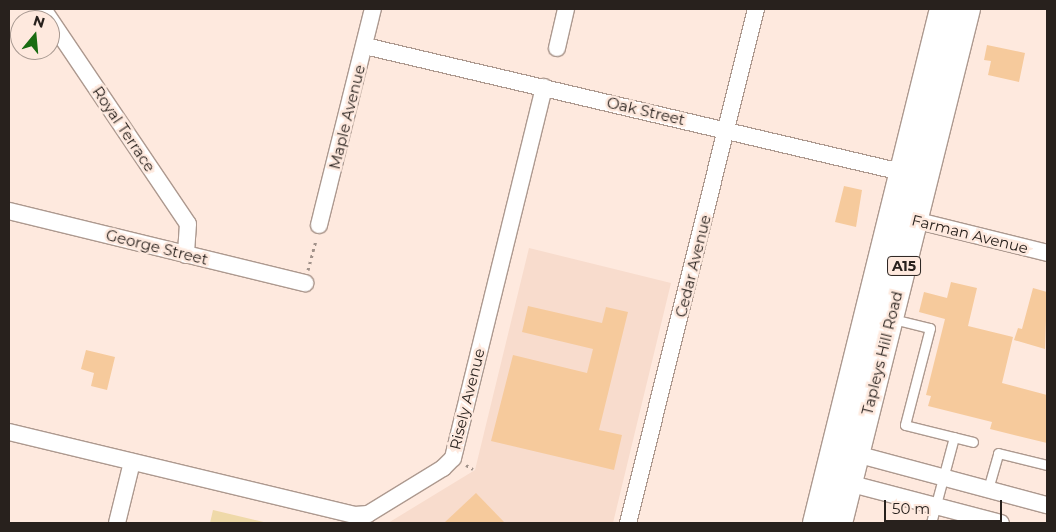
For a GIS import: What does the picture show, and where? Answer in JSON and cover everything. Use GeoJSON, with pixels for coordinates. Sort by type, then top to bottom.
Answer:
{"type":"FeatureCollection","features":[{"type":"Feature","properties":{"kind":"main road","name":"Tapleys Hill Road"},"geometry":{"type":"LineString","coordinates":[[816,523],[904,217],[914,175],[943,9]]}},
{"type":"Feature","properties":{"kind":"main road","name":"Tapleys Hill Road"},"geometry":{"type":"LineString","coordinates":[[914,175],[967,9]]}},
{"type":"Feature","properties":{"kind":"main road","name":"Tapleys Hill Road"},"geometry":{"type":"LineString","coordinates":[[839,523],[890,318],[904,217]]}},
{"type":"Feature","properties":{"kind":"street","name":"Royal Terrace"},"geometry":{"type":"LineString","coordinates":[[43,9],[184,218],[189,236],[186,255]]}},
{"type":"Feature","properties":{"kind":"street","name":"Maple Avenue"},"geometry":{"type":"LineString","coordinates":[[320,225],[374,9]]}},
{"type":"Feature","properties":{"kind":"street"},"geometry":{"type":"LineString","coordinates":[[557,48],[566,9]]}},
{"type":"Feature","properties":{"kind":"street","name":"Cedar Avenue"},"geometry":{"type":"LineString","coordinates":[[628,523],[756,9]]}},
{"type":"Feature","properties":{"kind":"street","name":"Oak Street"},"geometry":{"type":"LineString","coordinates":[[365,46],[914,175]]}},
{"type":"Feature","properties":{"kind":"street","name":"Risely Avenue"},"geometry":{"type":"LineString","coordinates":[[9,432],[355,515],[368,514],[449,464],[544,87]]}},
{"type":"Feature","properties":{"kind":"street","name":"George Street"},"geometry":{"type":"LineString","coordinates":[[10,214],[305,283]]}},
{"type":"Feature","properties":{"kind":"street","name":"Farman Avenue"},"geometry":{"type":"LineString","coordinates":[[904,217],[1047,253]]}},
{"type":"Feature","properties":{"kind":"street"},"geometry":{"type":"LineString","coordinates":[[1001,523],[848,483],[832,463],[856,454],[1047,505]]}},
{"type":"Feature","properties":{"kind":"street"},"geometry":{"type":"LineString","coordinates":[[117,523],[132,462]]}},
{"type":"Feature","properties":{"kind":"lane"},"geometry":{"type":"LineString","coordinates":[[890,318],[930,328],[905,425],[973,442]]}},
{"type":"Feature","properties":{"kind":"lane"},"geometry":{"type":"LineString","coordinates":[[932,523],[954,437]]}},
{"type":"Feature","properties":{"kind":"lane"},"geometry":{"type":"LineString","coordinates":[[988,489],[998,453],[1047,465]]}},
{"type":"Feature","properties":{"kind":"path"},"geometry":{"type":"LineString","coordinates":[[305,283],[320,225]]}},
{"type":"Feature","properties":{"kind":"shaded area"},"geometry":{"type":"Polygon","coordinates":[[[529,248],[671,283],[613,523],[388,523],[475,470],[529,248]]]}},
{"type":"Feature","properties":{"kind":"shaded area"},"geometry":{"type":"Polygon","coordinates":[[[213,510],[268,523],[210,523],[213,510]]]}},
{"type":"Feature","properties":{"kind":"building"},"geometry":{"type":"Polygon","coordinates":[[[987,45],[1025,53],[1019,82],[988,75],[991,61],[984,60],[987,45]]]}},
{"type":"Feature","properties":{"kind":"building"},"geometry":{"type":"Polygon","coordinates":[[[844,186],[862,190],[856,227],[835,222],[844,186]]]}},
{"type":"Feature","properties":{"kind":"building"},"geometry":{"type":"Polygon","coordinates":[[[951,282],[977,288],[968,326],[1013,337],[1002,383],[1047,395],[1047,443],[990,429],[992,422],[928,406],[931,396],[926,395],[945,319],[919,312],[924,292],[947,298],[951,282]]]}},
{"type":"Feature","properties":{"kind":"building"},"geometry":{"type":"Polygon","coordinates":[[[1033,288],[1047,292],[1045,349],[1014,340],[1018,328],[1022,329],[1033,288]]]}},
{"type":"Feature","properties":{"kind":"building"},"geometry":{"type":"Polygon","coordinates":[[[528,306],[602,323],[606,307],[628,312],[599,430],[622,435],[614,470],[491,441],[513,355],[587,373],[593,349],[522,332],[528,306]]]}},
{"type":"Feature","properties":{"kind":"building"},"geometry":{"type":"Polygon","coordinates":[[[86,350],[115,357],[107,390],[91,386],[94,373],[81,369],[86,350]]]}},
{"type":"Feature","properties":{"kind":"building"},"geometry":{"type":"Polygon","coordinates":[[[476,493],[505,523],[444,523],[476,493]]]}}]}
